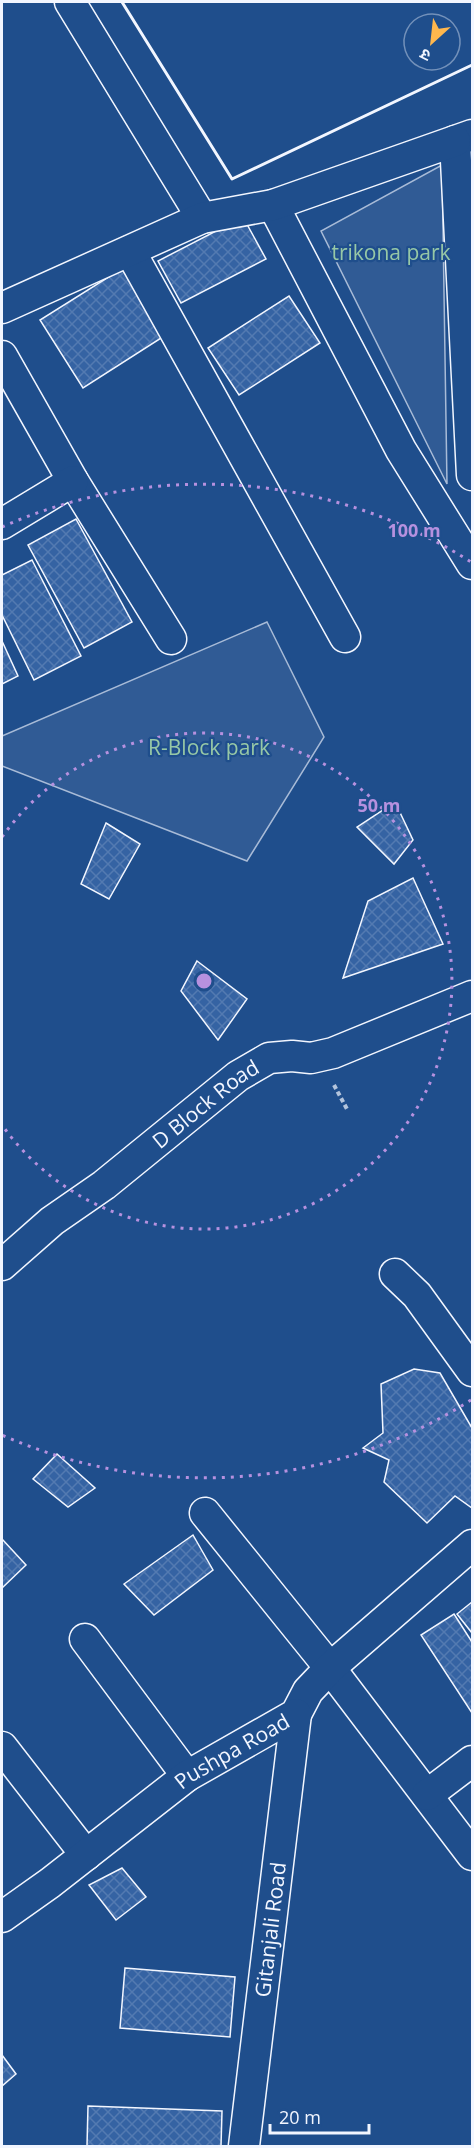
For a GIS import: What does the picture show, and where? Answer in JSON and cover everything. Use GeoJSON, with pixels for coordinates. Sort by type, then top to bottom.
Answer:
{"type":"FeatureCollection","features":[{"type":"Feature","properties":{"kind":"street"},"geometry":{"type":"LineString","coordinates":[[70,2],[201,218]]}},
{"type":"Feature","properties":{"kind":"street"},"geometry":{"type":"LineString","coordinates":[[2,308],[201,218],[273,206],[464,138],[472,475]]}},
{"type":"Feature","properties":{"kind":"street"},"geometry":{"type":"LineString","coordinates":[[273,206],[401,450],[472,564]]}},
{"type":"Feature","properties":{"kind":"street"},"geometry":{"type":"LineString","coordinates":[[130,250],[345,637]]}},
{"type":"Feature","properties":{"kind":"street"},"geometry":{"type":"LineString","coordinates":[[2,356],[73,481],[171,639]]}},
{"type":"Feature","properties":{"kind":"street"},"geometry":{"type":"LineString","coordinates":[[2,524],[73,481]]}},
{"type":"Feature","properties":{"kind":"street","name":"D Block Road"},"geometry":{"type":"LineString","coordinates":[[2,1265],[52,1221],[104,1185],[238,1076],[269,1058],[292,1056],[311,1058],[333,1053],[472,996]]}},
{"type":"Feature","properties":{"kind":"street"},"geometry":{"type":"LineString","coordinates":[[395,1274],[417,1295],[472,1371]]}},
{"type":"Feature","properties":{"kind":"street"},"geometry":{"type":"LineString","coordinates":[[206,1513],[330,1668],[472,1855]]}},
{"type":"Feature","properties":{"kind":"street","name":"Pushpa Road"},"geometry":{"type":"LineString","coordinates":[[2,1917],[187,1776],[296,1714],[308,1691],[330,1668],[472,1545]]}},
{"type":"Feature","properties":{"kind":"street"},"geometry":{"type":"LineString","coordinates":[[85,1639],[187,1776]]}},
{"type":"Feature","properties":{"kind":"street","name":"Gitanjali Road"},"geometry":{"type":"LineString","coordinates":[[244,2146],[296,1714]]}},
{"type":"Feature","properties":{"kind":"street"},"geometry":{"type":"LineString","coordinates":[[2,1748],[86,1855]]}},
{"type":"Feature","properties":{"kind":"street"},"geometry":{"type":"LineString","coordinates":[[427,1795],[472,1761]]}},
{"type":"Feature","properties":{"kind":"shaded area","name":"trikona park"},"geometry":{"type":"Polygon","coordinates":[[[442,165],[447,484],[321,231],[442,165]]]}},
{"type":"Feature","properties":{"kind":"shaded area","name":"R-Block park"},"geometry":{"type":"Polygon","coordinates":[[[267,622],[324,737],[247,861],[2,766],[2,736],[267,622]]]}},
{"type":"Feature","properties":{"kind":"building"},"geometry":{"type":"Polygon","coordinates":[[[243,217],[266,259],[181,303],[158,261],[243,217]]]}},
{"type":"Feature","properties":{"kind":"building"},"geometry":{"type":"Polygon","coordinates":[[[126,266],[169,333],[83,388],[40,320],[126,266]]]}},
{"type":"Feature","properties":{"kind":"building"},"geometry":{"type":"Polygon","coordinates":[[[289,296],[320,343],[239,395],[208,348],[289,296]]]}},
{"type":"Feature","properties":{"kind":"building"},"geometry":{"type":"Polygon","coordinates":[[[76,519],[132,622],[84,648],[28,545],[76,519]]]}},
{"type":"Feature","properties":{"kind":"building"},"geometry":{"type":"Polygon","coordinates":[[[32,560],[81,656],[34,680],[2,615],[2,575],[32,560]]]}},
{"type":"Feature","properties":{"kind":"building"},"geometry":{"type":"Polygon","coordinates":[[[2,641],[18,676],[2,684],[2,641]]]}},
{"type":"Feature","properties":{"kind":"building"},"geometry":{"type":"Polygon","coordinates":[[[395,802],[413,840],[394,864],[357,827],[395,802]]]}},
{"type":"Feature","properties":{"kind":"building"},"geometry":{"type":"Polygon","coordinates":[[[106,823],[140,844],[109,899],[81,884],[106,823]]]}},
{"type":"Feature","properties":{"kind":"building"},"geometry":{"type":"Polygon","coordinates":[[[413,878],[443,944],[343,978],[368,901],[413,878]]]}},
{"type":"Feature","properties":{"kind":"building"},"geometry":{"type":"Polygon","coordinates":[[[197,961],[247,999],[218,1040],[181,991],[197,961]]]}},
{"type":"Feature","properties":{"kind":"building"},"geometry":{"type":"Polygon","coordinates":[[[414,1369],[440,1373],[472,1428],[472,1508],[455,1496],[427,1523],[384,1482],[389,1460],[363,1448],[383,1433],[381,1384],[414,1369]]]}},
{"type":"Feature","properties":{"kind":"building"},"geometry":{"type":"Polygon","coordinates":[[[57,1454],[95,1488],[68,1507],[33,1479],[57,1454]]]}},
{"type":"Feature","properties":{"kind":"building"},"geometry":{"type":"Polygon","coordinates":[[[193,1535],[213,1570],[154,1615],[124,1584],[193,1535]]]}},
{"type":"Feature","properties":{"kind":"building"},"geometry":{"type":"Polygon","coordinates":[[[2,1539],[26,1565],[2,1588],[2,1539]]]}},
{"type":"Feature","properties":{"kind":"building"},"geometry":{"type":"Polygon","coordinates":[[[472,1602],[472,1633],[457,1614],[472,1602]]]}},
{"type":"Feature","properties":{"kind":"building"},"geometry":{"type":"Polygon","coordinates":[[[454,1614],[472,1642],[472,1713],[421,1635],[454,1614]]]}},
{"type":"Feature","properties":{"kind":"building"},"geometry":{"type":"Polygon","coordinates":[[[122,1868],[146,1897],[116,1920],[89,1885],[122,1868]]]}},
{"type":"Feature","properties":{"kind":"building"},"geometry":{"type":"Polygon","coordinates":[[[125,1968],[235,1977],[230,2037],[120,2028],[125,1968]]]}},
{"type":"Feature","properties":{"kind":"building"},"geometry":{"type":"Polygon","coordinates":[[[2,2055],[16,2074],[2,2086],[2,2055]]]}},
{"type":"Feature","properties":{"kind":"building"},"geometry":{"type":"Polygon","coordinates":[[[88,2106],[222,2111],[221,2146],[87,2146],[88,2106]]]}},
{"type":"Feature","properties":{"kind":"wall"},"geometry":{"type":"LineString","coordinates":[[122,2],[232,179],[472,65]]}}]}
